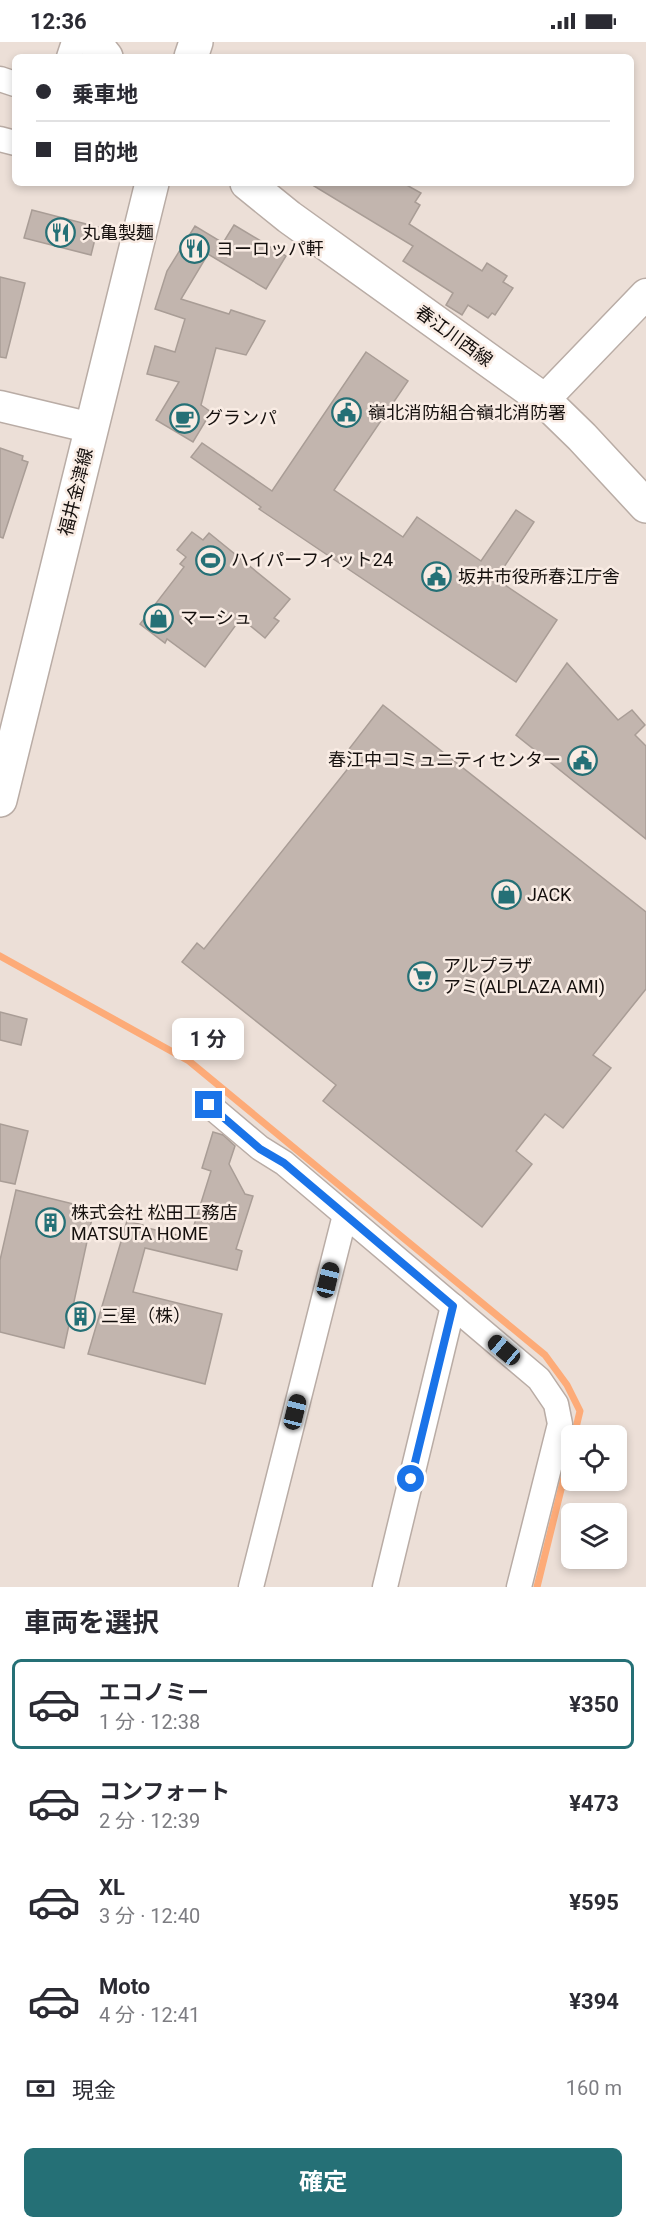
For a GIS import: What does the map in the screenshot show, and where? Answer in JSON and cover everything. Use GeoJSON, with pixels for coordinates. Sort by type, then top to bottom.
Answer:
{"type":"FeatureCollection","features":[{"type":"Feature","properties":{"kind":"main road"},"geometry":{"type":"LineString","coordinates":[[94,42],[104,54]]}},
{"type":"Feature","properties":{"kind":"main road","name":"福井金津線"},"geometry":{"type":"LineString","coordinates":[[0,800],[151,186]]}},
{"type":"Feature","properties":{"kind":"main road","name":"春江川西線"},"geometry":{"type":"LineString","coordinates":[[251,186],[289,217],[544,400],[646,506]]}},
{"type":"Feature","properties":{"kind":"street"},"geometry":{"type":"LineString","coordinates":[[544,400],[646,294]]}},
{"type":"Feature","properties":{"kind":"street"},"geometry":{"type":"LineString","coordinates":[[0,406],[92,428]]}},
{"type":"Feature","properties":{"kind":"street"},"geometry":{"type":"LineString","coordinates":[[209,1105],[260,1149],[284,1163],[538,1379],[556,1404],[560,1424],[519,1587]]}},
{"type":"Feature","properties":{"kind":"street"},"geometry":{"type":"LineString","coordinates":[[251,1587],[345,1215]]}},
{"type":"Feature","properties":{"kind":"street"},"geometry":{"type":"LineString","coordinates":[[385,1587],[453,1306]]}},
{"type":"Feature","properties":{"kind":"building"},"geometry":{"type":"Polygon","coordinates":[[[314,186],[408,186],[421,193],[415,202],[420,205],[409,224],[482,271],[487,263],[507,276],[503,282],[513,288],[495,315],[492,313],[488,318],[468,305],[462,315],[446,305],[453,293],[403,261],[413,246],[314,186]]]}},
{"type":"Feature","properties":{"kind":"building"},"geometry":{"type":"Polygon","coordinates":[[[32,210],[98,227],[91,255],[24,238],[32,210]]]}},
{"type":"Feature","properties":{"kind":"building"},"geometry":{"type":"Polygon","coordinates":[[[234,225],[286,256],[266,289],[208,254],[181,299],[229,314],[231,310],[265,321],[246,355],[216,348],[201,405],[211,412],[193,442],[156,420],[179,382],[147,374],[155,346],[175,352],[185,319],[155,309],[167,271],[195,226],[223,243],[234,225]]]}},
{"type":"Feature","properties":{"kind":"building"},"geometry":{"type":"Polygon","coordinates":[[[0,277],[25,283],[6,358],[0,357],[0,277]]]}},
{"type":"Feature","properties":{"kind":"building"},"geometry":{"type":"Polygon","coordinates":[[[366,352],[408,381],[334,490],[403,537],[417,517],[481,561],[516,510],[534,522],[496,579],[557,620],[516,682],[259,509],[261,507],[191,457],[202,443],[272,491],[366,352]]]}},
{"type":"Feature","properties":{"kind":"building"},"geometry":{"type":"Polygon","coordinates":[[[0,448],[23,456],[22,460],[28,462],[3,538],[0,537],[0,448]]]}},
{"type":"Feature","properties":{"kind":"building"},"geometry":{"type":"Polygon","coordinates":[[[192,532],[203,540],[209,533],[290,599],[274,618],[279,621],[265,638],[241,618],[205,667],[167,639],[165,643],[140,624],[184,567],[180,564],[186,557],[177,550],[192,532]]]}},
{"type":"Feature","properties":{"kind":"building"},"geometry":{"type":"Polygon","coordinates":[[[567,663],[618,720],[632,710],[645,725],[635,735],[646,746],[646,839],[516,735],[567,663]]]}},
{"type":"Feature","properties":{"kind":"building","name":"アルプラザ アミ(ALPLAZA AMI)"},"geometry":{"type":"Polygon","coordinates":[[[383,705],[646,912],[646,989],[593,1055],[611,1068],[563,1128],[545,1114],[516,1151],[532,1164],[482,1227],[323,1101],[336,1085],[182,962],[197,943],[204,949],[358,756],[349,749],[383,705]]]}},
{"type":"Feature","properties":{"kind":"building"},"geometry":{"type":"Polygon","coordinates":[[[0,1012],[27,1019],[21,1045],[0,1040],[0,1012]]]}},
{"type":"Feature","properties":{"kind":"building"},"geometry":{"type":"Polygon","coordinates":[[[0,1124],[28,1131],[15,1184],[0,1181],[0,1124]]]}},
{"type":"Feature","properties":{"kind":"building"},"geometry":{"type":"Polygon","coordinates":[[[213,1132],[223,1135],[235,1146],[229,1164],[245,1194],[253,1196],[236,1249],[242,1251],[237,1270],[145,1248],[133,1292],[222,1314],[205,1384],[88,1354],[127,1221],[190,1238],[211,1171],[202,1168],[213,1132]]]}},
{"type":"Feature","properties":{"kind":"building"},"geometry":{"type":"Polygon","coordinates":[[[16,1190],[94,1209],[64,1348],[0,1332],[0,1260],[16,1190]]]}},
{"type":"Feature","properties":{"kind":"waterway"},"geometry":{"type":"LineString","coordinates":[[0,956],[189,1061],[545,1355],[567,1385],[580,1411],[577,1425]]}},
{"type":"Feature","properties":{"kind":"waterway"},"geometry":{"type":"LineString","coordinates":[[537,1587],[561,1490]]}},
{"type":"Feature","properties":{"kind":"place","name":"丸亀製麺"},"geometry":{"type":"Point","coordinates":[61,233]}},
{"type":"Feature","properties":{"kind":"place","name":"ヨーロッパ軒"},"geometry":{"type":"Point","coordinates":[195,249]}},
{"type":"Feature","properties":{"kind":"place","name":"嶺北消防組合嶺北消防署"},"geometry":{"type":"Point","coordinates":[347,413]}},
{"type":"Feature","properties":{"kind":"place","name":"グランパ"},"geometry":{"type":"Point","coordinates":[184,418]}},
{"type":"Feature","properties":{"kind":"place","name":"ハイパーフィット24"},"geometry":{"type":"Point","coordinates":[210,560]}},
{"type":"Feature","properties":{"kind":"place","name":"坂井市役所春江庁舎"},"geometry":{"type":"Point","coordinates":[437,577]}},
{"type":"Feature","properties":{"kind":"place","name":"マーシュ"},"geometry":{"type":"Point","coordinates":[159,618]}},
{"type":"Feature","properties":{"kind":"place","name":"春江中コミュニティセンター"},"geometry":{"type":"Point","coordinates":[582,760]}},
{"type":"Feature","properties":{"kind":"place","name":"JACK"},"geometry":{"type":"Point","coordinates":[506,895]}},
{"type":"Feature","properties":{"kind":"place","name":"アルプラザ アミ(ALPLAZA AMI)"},"geometry":{"type":"Point","coordinates":[422,976]}},
{"type":"Feature","properties":{"kind":"place","name":"株式会社 松田工務店 MATSUTA HOME"},"geometry":{"type":"Point","coordinates":[50,1223]}},
{"type":"Feature","properties":{"kind":"place","name":"三星（株）"},"geometry":{"type":"Point","coordinates":[80,1316]}},
{"type":"Feature","properties":{"kind":"route"},"geometry":{"type":"LineString","coordinates":[[209,1105],[260,1149],[284,1163],[453,1306],[411,1479]]}}]}
